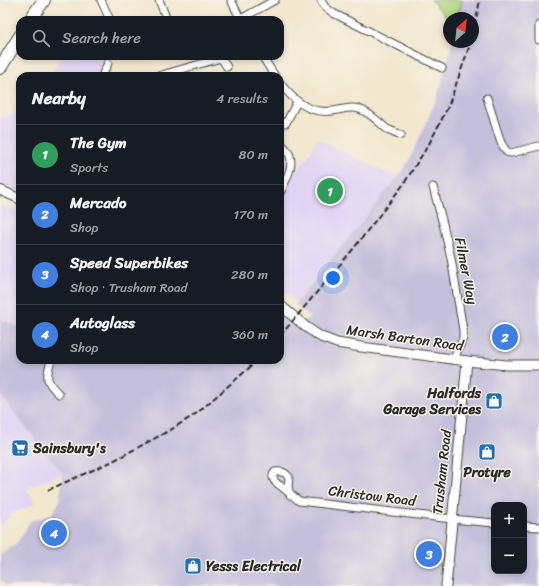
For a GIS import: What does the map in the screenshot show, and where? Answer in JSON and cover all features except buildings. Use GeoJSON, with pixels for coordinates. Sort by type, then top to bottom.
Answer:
{"type":"FeatureCollection","features":[{"type":"Feature","properties":{"kind":"highway"},"geometry":{"type":"LineString","coordinates":[[33,16],[44,0]]}},
{"type":"Feature","properties":{"kind":"highway"},"geometry":{"type":"LineString","coordinates":[[0,68],[16,42]]}},
{"type":"Feature","properties":{"kind":"street"},"geometry":{"type":"LineString","coordinates":[[102,0],[108,16]]}},
{"type":"Feature","properties":{"kind":"street"},"geometry":{"type":"LineString","coordinates":[[159,0],[165,16]]}},
{"type":"Feature","properties":{"kind":"street"},"geometry":{"type":"LineString","coordinates":[[231,0],[238,16]]}},
{"type":"Feature","properties":{"kind":"street"},"geometry":{"type":"LineString","coordinates":[[247,16],[276,0]]}},
{"type":"Feature","properties":{"kind":"street"},"geometry":{"type":"LineString","coordinates":[[321,0],[325,8],[333,13],[442,68]]}},
{"type":"Feature","properties":{"kind":"street"},"geometry":{"type":"LineString","coordinates":[[539,25],[539,40]]}},
{"type":"Feature","properties":{"kind":"street"},"geometry":{"type":"LineString","coordinates":[[172,72],[214,60]]}},
{"type":"Feature","properties":{"kind":"street"},"geometry":{"type":"LineString","coordinates":[[222,60],[227,67]]}},
{"type":"Feature","properties":{"kind":"street"},"geometry":{"type":"LineString","coordinates":[[265,60],[272,72]]}},
{"type":"Feature","properties":{"kind":"street"},"geometry":{"type":"LineString","coordinates":[[104,72],[108,63]]}},
{"type":"Feature","properties":{"kind":"street"},"geometry":{"type":"LineString","coordinates":[[284,91],[297,102],[306,107],[324,112],[345,108],[360,109],[371,115],[388,129],[402,135]]}},
{"type":"Feature","properties":{"kind":"street"},"geometry":{"type":"LineString","coordinates":[[487,98],[501,143],[507,152],[511,153],[539,146]]}},
{"type":"Feature","properties":{"kind":"street"},"geometry":{"type":"LineString","coordinates":[[284,122],[286,123],[297,102]]}},
{"type":"Feature","properties":{"kind":"street"},"geometry":{"type":"LineString","coordinates":[[284,148],[288,152],[291,165],[284,183]]}},
{"type":"Feature","properties":{"kind":"street","name":"Filmer Way"},"geometry":{"type":"LineString","coordinates":[[433,187],[451,258],[463,330],[463,338],[454,359]]}},
{"type":"Feature","properties":{"kind":"street"},"geometry":{"type":"LineString","coordinates":[[0,190],[16,197]]}},
{"type":"Feature","properties":{"kind":"street","name":"Marsh Barton Road"},"geometry":{"type":"LineString","coordinates":[[284,308],[306,327],[321,337],[337,343],[467,361],[507,365],[539,365]]}},
{"type":"Feature","properties":{"kind":"street","name":"Trusham Road"},"geometry":{"type":"LineString","coordinates":[[446,586],[467,361]]}},
{"type":"Feature","properties":{"kind":"street"},"geometry":{"type":"LineString","coordinates":[[50,364],[47,374],[49,383],[59,394]]}},
{"type":"Feature","properties":{"kind":"street","name":"Christow Road"},"geometry":{"type":"LineString","coordinates":[[290,495],[298,501],[491,523]]}},
{"type":"Feature","properties":{"kind":"street"},"geometry":{"type":"LineString","coordinates":[[527,526],[539,527]]}},
{"type":"Feature","properties":{"kind":"shaded area"},"geometry":{"type":"Polygon","coordinates":[[[462,0],[539,0],[539,586],[6,586],[0,579],[0,555],[14,546],[22,536],[30,521],[51,515],[59,502],[63,474],[0,395],[0,319],[16,325],[16,364],[284,364],[284,316],[298,326],[310,317],[295,304],[397,178],[409,161],[437,98],[450,48],[479,48],[479,12],[459,12],[462,0]]]}},
{"type":"Feature","properties":{"kind":"shaded area"},"geometry":{"type":"Polygon","coordinates":[[[60,60],[103,60],[103,64],[99,72],[52,72],[60,60]]]}},
{"type":"Feature","properties":{"kind":"shaded area"},"geometry":{"type":"Polygon","coordinates":[[[16,112],[16,192],[0,185],[0,118],[16,112]]]}},
{"type":"Feature","properties":{"kind":"shaded area"},"geometry":{"type":"Polygon","coordinates":[[[317,138],[397,178],[296,302],[284,292],[284,195],[292,176],[311,152],[317,138]]]}},
{"type":"Feature","properties":{"kind":"shaded area"},"geometry":{"type":"Polygon","coordinates":[[[284,152],[289,163],[284,177],[284,152]]]}},
{"type":"Feature","properties":{"kind":"shaded area"},"geometry":{"type":"Polygon","coordinates":[[[0,205],[16,209],[16,325],[0,319],[0,205]]]}},
{"type":"Feature","properties":{"kind":"shaded area"},"geometry":{"type":"Polygon","coordinates":[[[0,395],[63,474],[27,488],[34,504],[9,515],[10,517],[0,527],[0,395]]]}},
{"type":"Feature","properties":{"kind":"green space"},"geometry":{"type":"Polygon","coordinates":[[[431,0],[462,0],[459,12],[443,12],[443,13],[431,0]]]}},
{"type":"Feature","properties":{"kind":"railway"},"geometry":{"type":"LineString","coordinates":[[478,12],[480,0]]}},
{"type":"Feature","properties":{"kind":"railway"},"geometry":{"type":"LineString","coordinates":[[284,331],[354,248],[403,185],[429,144],[448,107],[469,48]]}},
{"type":"Feature","properties":{"kind":"railway"},"geometry":{"type":"LineString","coordinates":[[48,490],[111,462],[172,429],[197,413],[253,364]]}},
{"type":"Feature","properties":{"kind":"place","name":"The Gym"},"geometry":{"type":"Point","coordinates":[330,191]}},
{"type":"Feature","properties":{"kind":"place","name":"Mercado"},"geometry":{"type":"Point","coordinates":[505,337]}},
{"type":"Feature","properties":{"kind":"place","name":"Halfords Garage Services"},"geometry":{"type":"Point","coordinates":[494,401]}},
{"type":"Feature","properties":{"kind":"place","name":"Sainsbury's"},"geometry":{"type":"Point","coordinates":[20,448]}},
{"type":"Feature","properties":{"kind":"place","name":"Protyre"},"geometry":{"type":"Point","coordinates":[487,452]}},
{"type":"Feature","properties":{"kind":"place","name":"Autoglass"},"geometry":{"type":"Point","coordinates":[54,533]}},
{"type":"Feature","properties":{"kind":"place","name":"Speed Superbikes"},"geometry":{"type":"Point","coordinates":[429,554]}},
{"type":"Feature","properties":{"kind":"place","name":"Yesss Electrical"},"geometry":{"type":"Point","coordinates":[193,566]}}]}
